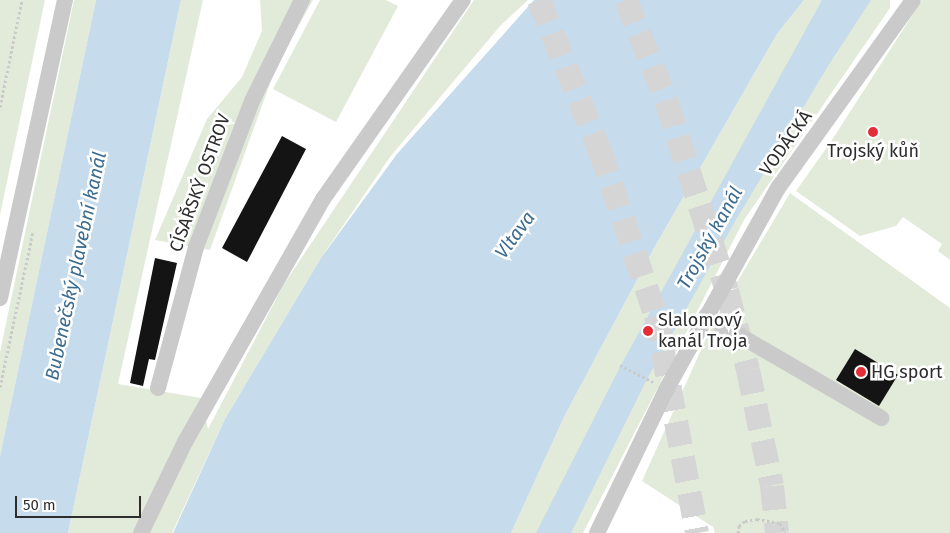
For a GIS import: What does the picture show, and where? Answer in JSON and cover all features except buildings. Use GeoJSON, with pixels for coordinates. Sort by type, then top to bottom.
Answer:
{"type":"FeatureCollection","features":[{"type":"Feature","properties":{"kind":"street"},"geometry":{"type":"LineString","coordinates":[[0,298],[65,0]]}},
{"type":"Feature","properties":{"kind":"street","name":"CÍSAŘSKÝ OSTROV"},"geometry":{"type":"LineString","coordinates":[[158,388],[196,247],[252,101],[302,0]]}},
{"type":"Feature","properties":{"kind":"street"},"geometry":{"type":"LineString","coordinates":[[141,533],[184,442],[323,200],[463,0]]}},
{"type":"Feature","properties":{"kind":"street","name":"VODÁCKÁ"},"geometry":{"type":"LineString","coordinates":[[596,533],[666,390],[778,188],[913,0]]}},
{"type":"Feature","properties":{"kind":"street"},"geometry":{"type":"LineString","coordinates":[[706,316],[881,418]]}},
{"type":"Feature","properties":{"kind":"path"},"geometry":{"type":"LineString","coordinates":[[0,107],[22,0]]}},
{"type":"Feature","properties":{"kind":"path"},"geometry":{"type":"LineString","coordinates":[[620,365],[647,379]]}},
{"type":"Feature","properties":{"kind":"path"},"geometry":{"type":"LineString","coordinates":[[738,533],[738,526],[745,521],[757,519],[780,523],[785,533]]}},
{"type":"Feature","properties":{"kind":"green space"},"geometry":{"type":"Polygon","coordinates":[[[0,0],[45,0],[0,215],[0,0]]]}},
{"type":"Feature","properties":{"kind":"green space"},"geometry":{"type":"Polygon","coordinates":[[[74,0],[96,0],[0,456],[0,352],[74,0]]]}},
{"type":"Feature","properties":{"kind":"green space"},"geometry":{"type":"Polygon","coordinates":[[[181,0],[203,0],[118,384],[201,398],[208,429],[284,284],[474,0],[528,0],[500,26],[390,157],[321,258],[225,419],[172,533],[68,533],[181,0]]]}},
{"type":"Feature","properties":{"kind":"green space"},"geometry":{"type":"Polygon","coordinates":[[[260,0],[313,0],[277,64],[210,250],[155,240],[207,119],[242,77],[262,31],[260,0]]]}},
{"type":"Feature","properties":{"kind":"green space"},"geometry":{"type":"Polygon","coordinates":[[[320,0],[386,0],[398,6],[336,122],[273,89],[320,0]]]}},
{"type":"Feature","properties":{"kind":"green space","name":"Slalomový kanál Troja"},"geometry":{"type":"Polygon","coordinates":[[[804,0],[890,0],[890,8],[744,220],[583,533],[511,533],[566,413],[654,248],[777,34],[804,0]]]}},
{"type":"Feature","properties":{"kind":"green space"},"geometry":{"type":"Polygon","coordinates":[[[922,0],[950,0],[950,260],[938,251],[942,244],[903,217],[896,226],[860,236],[796,191],[830,143],[922,0]]]}},
{"type":"Feature","properties":{"kind":"green space"},"geometry":{"type":"Polygon","coordinates":[[[790,193],[950,308],[950,533],[715,533],[713,527],[642,481],[714,321],[790,193]]]}},
{"type":"Feature","properties":{"kind":"water","name":"Bubenečský plavební kanál"},"geometry":{"type":"Polygon","coordinates":[[[96,0],[181,0],[68,533],[0,533],[0,456],[96,0]]]}},
{"type":"Feature","properties":{"kind":"water","name":"Vltava"},"geometry":{"type":"Polygon","coordinates":[[[534,0],[804,0],[777,34],[654,248],[566,413],[511,533],[173,533],[225,419],[321,258],[397,154],[534,0]]]}},
{"type":"Feature","properties":{"kind":"water","name":"Trojský kanál"},"geometry":{"type":"Polygon","coordinates":[[[822,0],[871,0],[828,66],[737,218],[647,379],[571,533],[536,533],[621,365],[822,0]]]}},
{"type":"Feature","properties":{"kind":"tunnel"},"geometry":{"type":"LineString","coordinates":[[539,0],[600,151],[656,316],[697,533]]}},
{"type":"Feature","properties":{"kind":"tunnel"},"geometry":{"type":"LineString","coordinates":[[626,0],[667,103],[727,291],[748,370],[772,486],[777,533]]}},
{"type":"Feature","properties":{"kind":"place","name":"Trojský kůň"},"geometry":{"type":"Point","coordinates":[873,132]}},
{"type":"Feature","properties":{"kind":"place","name":"Slalomový kanál Troja"},"geometry":{"type":"Point","coordinates":[648,331]}},
{"type":"Feature","properties":{"kind":"place","name":"HG sport"},"geometry":{"type":"Point","coordinates":[861,372]}}]}
